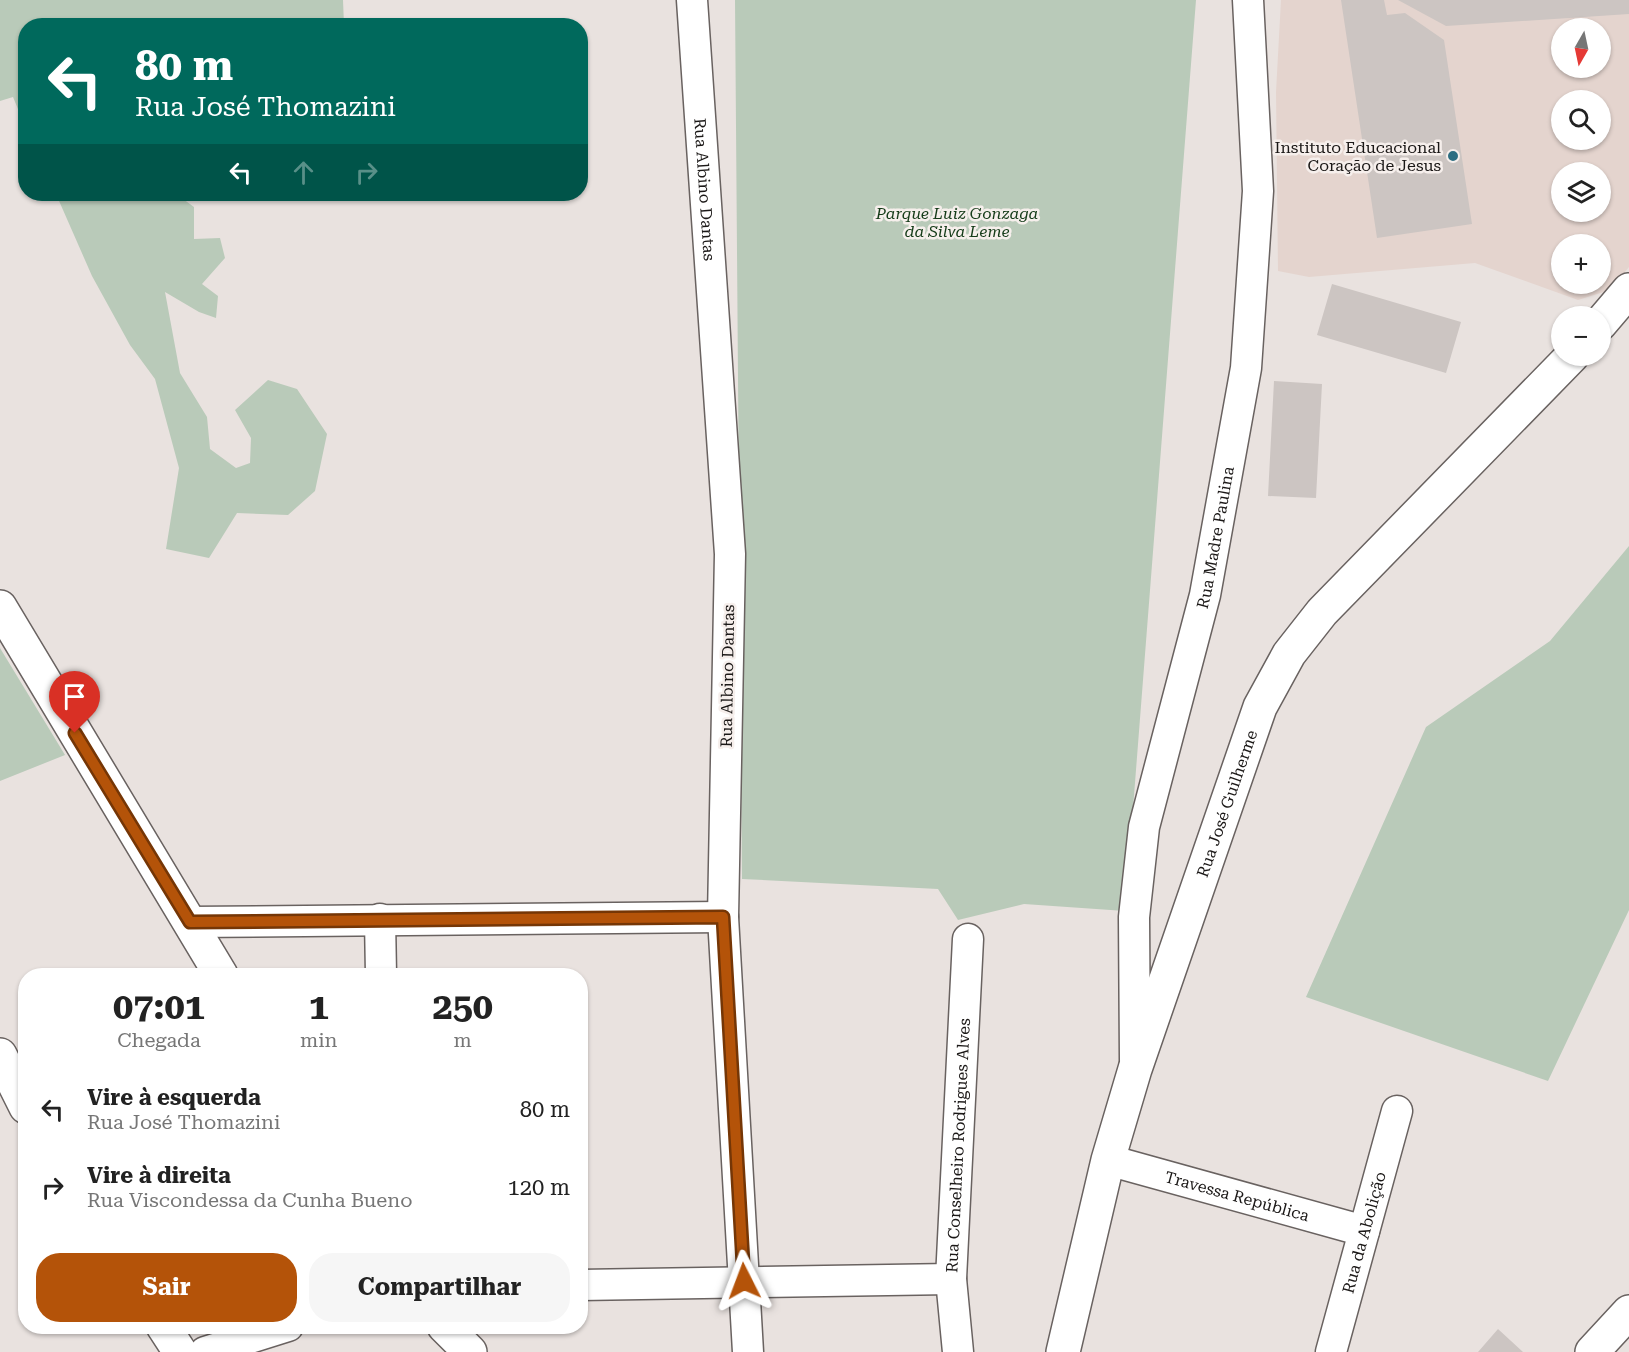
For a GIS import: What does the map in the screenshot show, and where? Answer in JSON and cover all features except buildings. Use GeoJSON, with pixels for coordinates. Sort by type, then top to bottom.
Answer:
{"type":"FeatureCollection","features":[{"type":"Feature","properties":{"kind":"street","name":"Rua Albino Dantas"},"geometry":{"type":"LineString","coordinates":[[692,0],[730,554],[723,917],[748,1352]]}},
{"type":"Feature","properties":{"kind":"street","name":"Rua Madre Paulina"},"geometry":{"type":"LineString","coordinates":[[1135,1069],[1134,917],[1144,827],[1205,595],[1246,368],[1258,191],[1248,0]]}},
{"type":"Feature","properties":{"kind":"street"},"geometry":{"type":"LineString","coordinates":[[1611,311],[1629,290]]}},
{"type":"Feature","properties":{"kind":"street","name":"Rua José Guilherme"},"geometry":{"type":"LineString","coordinates":[[1063,1352],[1108,1160],[1135,1069],[1260,707],[1289,654],[1322,612],[1562,366]]}},
{"type":"Feature","properties":{"kind":"street"},"geometry":{"type":"LineString","coordinates":[[0,607],[217,968]]}},
{"type":"Feature","properties":{"kind":"street"},"geometry":{"type":"LineString","coordinates":[[190,922],[723,917]]}},
{"type":"Feature","properties":{"kind":"street"},"geometry":{"type":"LineString","coordinates":[[380,919],[381,968]]}},
{"type":"Feature","properties":{"kind":"street","name":"Rua Conselheiro Rodrigues Alves"},"geometry":{"type":"LineString","coordinates":[[958,1352],[951,1279],[968,939]]}},
{"type":"Feature","properties":{"kind":"street"},"geometry":{"type":"LineString","coordinates":[[0,1055],[18,1091]]}},
{"type":"Feature","properties":{"kind":"street","name":"Rua da Abolição"},"geometry":{"type":"LineString","coordinates":[[1331,1352],[1397,1111]]}},
{"type":"Feature","properties":{"kind":"street","name":"Travessa República"},"geometry":{"type":"LineString","coordinates":[[1108,1160],[1364,1231]]}},
{"type":"Feature","properties":{"kind":"street"},"geometry":{"type":"LineString","coordinates":[[588,1285],[951,1279]]}},
{"type":"Feature","properties":{"kind":"street"},"geometry":{"type":"LineString","coordinates":[[1592,1352],[1625,1326]]}},
{"type":"Feature","properties":{"kind":"street"},"geometry":{"type":"LineString","coordinates":[[168,1334],[180,1352]]}},
{"type":"Feature","properties":{"kind":"street"},"geometry":{"type":"LineString","coordinates":[[204,1352],[262,1334]]}},
{"type":"Feature","properties":{"kind":"street"},"geometry":{"type":"LineString","coordinates":[[452,1334],[470,1352]]}},
{"type":"Feature","properties":{"kind":"shaded area","name":"Instituto Educacional Coração de Jesus"},"geometry":{"type":"Polygon","coordinates":[[[1281,0],[1629,0],[1629,267],[1611,289],[1611,234],[1551,234],[1551,290],[1475,263],[1309,277],[1278,271],[1276,92],[1281,0]]]}},
{"type":"Feature","properties":{"kind":"shaded area","name":"Instituto Educacional Coração de Jesus"},"geometry":{"type":"Polygon","coordinates":[[[1561,294],[1597,294],[1578,300],[1561,294]]]}},
{"type":"Feature","properties":{"kind":"green space"},"geometry":{"type":"Polygon","coordinates":[[[0,0],[343,0],[344,18],[18,18],[18,109],[13,97],[0,101],[0,0]]]}},
{"type":"Feature","properties":{"kind":"green space","name":"Parque Luiz Gonzaga da Silva Leme"},"geometry":{"type":"Polygon","coordinates":[[[735,0],[1196,0],[1125,911],[1024,904],[958,920],[938,889],[742,879],[735,0]]]}},
{"type":"Feature","properties":{"kind":"green space"},"geometry":{"type":"Polygon","coordinates":[[[59,201],[186,201],[194,207],[194,239],[220,238],[225,258],[202,284],[218,296],[216,318],[199,312],[165,292],[180,373],[207,417],[210,449],[236,468],[250,463],[251,438],[235,410],[268,380],[297,389],[327,434],[315,491],[288,515],[237,513],[209,558],[166,549],[179,468],[155,379],[130,345],[92,276],[59,201]]]}},
{"type":"Feature","properties":{"kind":"green space"},"geometry":{"type":"Polygon","coordinates":[[[1629,546],[1629,910],[1548,1081],[1306,997],[1426,727],[1550,641],[1629,546]]]}},
{"type":"Feature","properties":{"kind":"green space"},"geometry":{"type":"Polygon","coordinates":[[[0,648],[65,755],[0,781],[0,648]]]}},
{"type":"Feature","properties":{"kind":"place","name":"Instituto Educacional Coração de Jesus"},"geometry":{"type":"Point","coordinates":[1453,156]}},
{"type":"Feature","properties":{"kind":"route"},"geometry":{"type":"LineString","coordinates":[[75,733],[190,922],[723,917],[744,1281]]}}]}
